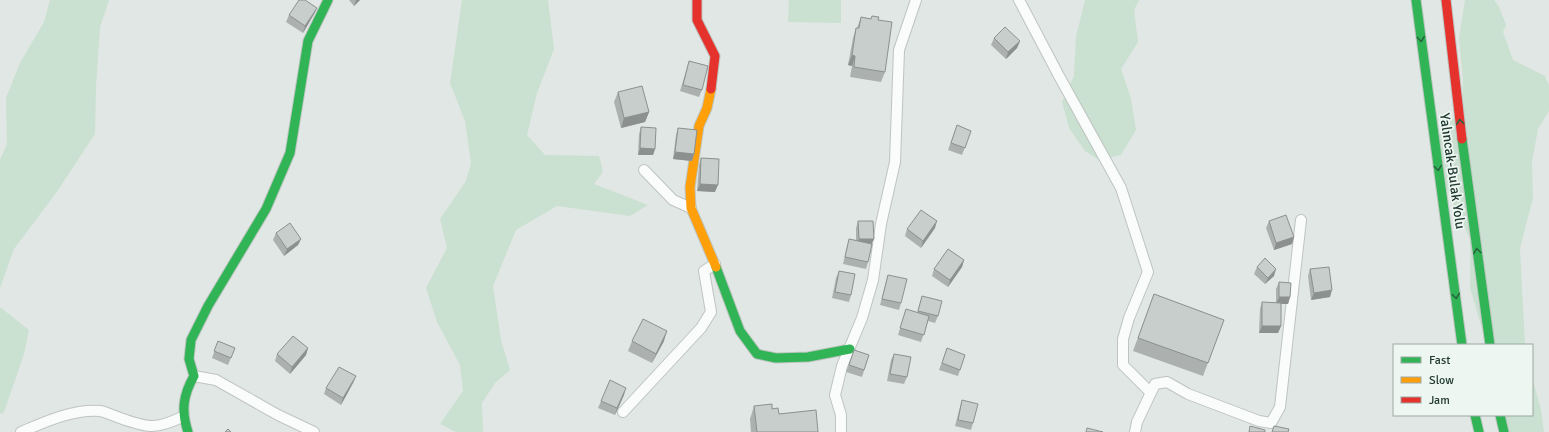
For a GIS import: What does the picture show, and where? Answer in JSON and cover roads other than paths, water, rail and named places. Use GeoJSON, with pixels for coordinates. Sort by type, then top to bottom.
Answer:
{"type":"FeatureCollection","features":[{"type":"Feature","properties":{"kind":"street"},"geometry":{"type":"LineString","coordinates":[[194,376],[189,359],[190,340],[208,306],[266,208],[290,153],[308,41],[328,0]]}},
{"type":"Feature","properties":{"kind":"street"},"geometry":{"type":"LineString","coordinates":[[696,0],[697,20],[715,56],[712,87],[707,108],[699,126],[690,187],[691,208],[715,264],[740,331],[757,354],[776,358],[808,357],[850,348]]}},
{"type":"Feature","properties":{"kind":"street"},"geometry":{"type":"LineString","coordinates":[[842,432],[841,415],[835,395],[842,366],[862,318],[873,280],[881,224],[895,162],[899,50],[916,0]]}},
{"type":"Feature","properties":{"kind":"street"},"geometry":{"type":"LineString","coordinates":[[1019,0],[1058,76],[1122,188],[1148,272],[1129,318],[1123,339],[1123,365],[1151,393]]}},
{"type":"Feature","properties":{"kind":"street","name":"Yalıncak-Bulak Yolu"},"geometry":{"type":"LineString","coordinates":[[1416,0],[1462,344]]}},
{"type":"Feature","properties":{"kind":"street","name":"Yalıncak-Bulak Yolu"},"geometry":{"type":"LineString","coordinates":[[1446,0],[1468,191],[1490,344]]}},
{"type":"Feature","properties":{"kind":"street"},"geometry":{"type":"LineString","coordinates":[[644,170],[673,200],[691,208]]}},
{"type":"Feature","properties":{"kind":"street"},"geometry":{"type":"LineString","coordinates":[[1135,432],[1136,422],[1155,384],[1167,382],[1188,394],[1258,421],[1271,423],[1280,407],[1300,220]]}},
{"type":"Feature","properties":{"kind":"street"},"geometry":{"type":"LineString","coordinates":[[623,412],[701,328],[712,312],[704,271],[715,264]]}},
{"type":"Feature","properties":{"kind":"street"},"geometry":{"type":"LineString","coordinates":[[188,432],[182,405],[186,388],[194,376]]}},
{"type":"Feature","properties":{"kind":"street"},"geometry":{"type":"LineString","coordinates":[[194,376],[216,380],[278,415],[314,432]]}},
{"type":"Feature","properties":{"kind":"street"},"geometry":{"type":"LineString","coordinates":[[20,432],[49,420],[80,412],[101,411],[145,426],[156,427],[171,423],[184,416]]}},
{"type":"Feature","properties":{"kind":"street"},"geometry":{"type":"LineString","coordinates":[[1475,416],[1479,432]]}},
{"type":"Feature","properties":{"kind":"street"},"geometry":{"type":"LineString","coordinates":[[1500,416],[1504,432]]}}]}
